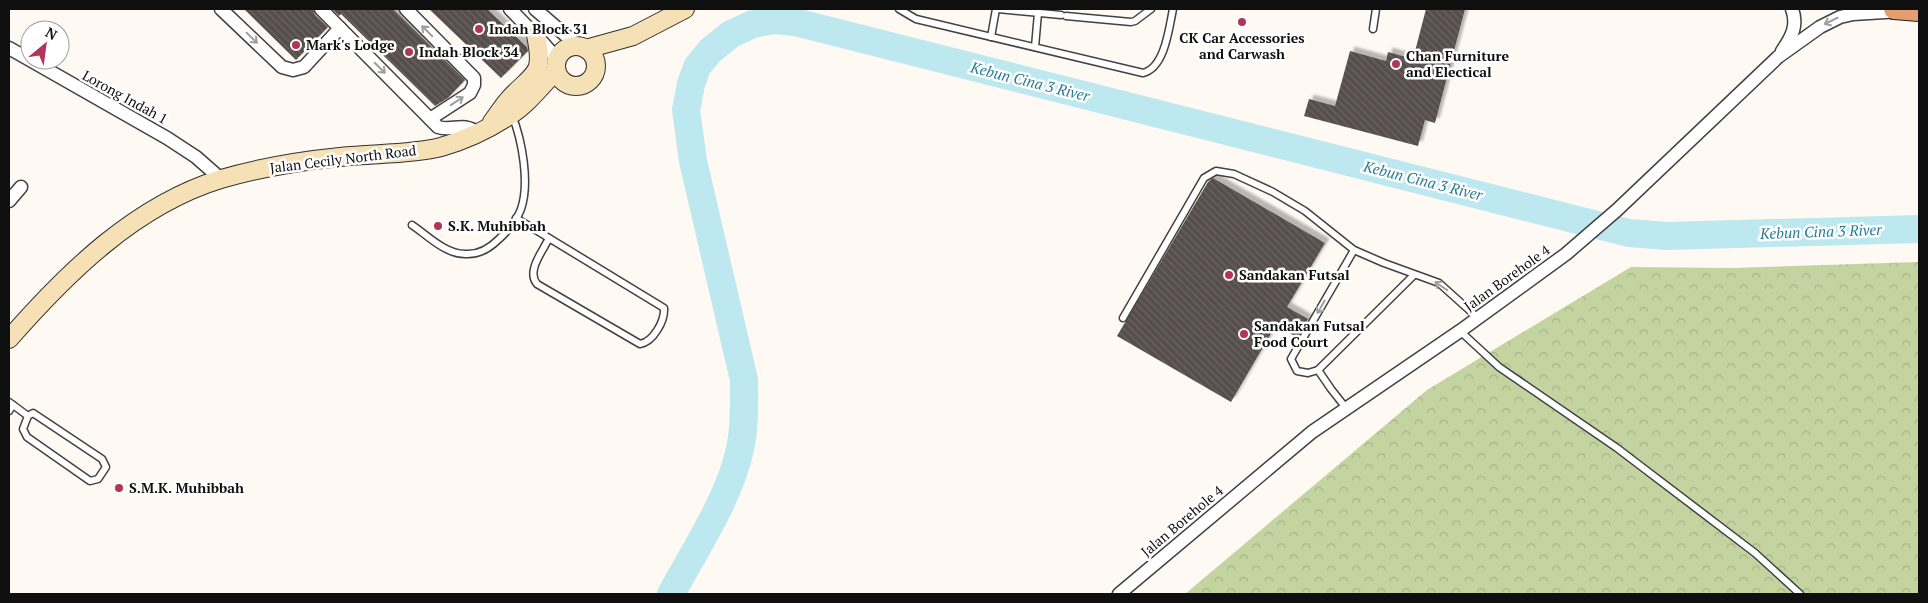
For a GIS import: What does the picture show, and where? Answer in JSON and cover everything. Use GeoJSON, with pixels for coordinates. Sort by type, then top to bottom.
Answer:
{"type":"FeatureCollection","features":[{"type":"Feature","properties":{"kind":"main road"},"geometry":{"type":"LineString","coordinates":[[582,47],[591,53],[596,64],[595,71],[587,82],[575,86],[563,81],[556,65],[565,49],[633,36],[685,9]]}},
{"type":"Feature","properties":{"kind":"main road"},"geometry":{"type":"LineString","coordinates":[[482,131],[510,98],[536,73],[539,58],[536,35]]}},
{"type":"Feature","properties":{"kind":"main road"},"geometry":{"type":"LineString","coordinates":[[596,64],[627,44],[633,36]]}},
{"type":"Feature","properties":{"kind":"main road","name":"Jalan Cecily North Road"},"geometry":{"type":"LineString","coordinates":[[514,113],[556,65]]}},
{"type":"Feature","properties":{"kind":"main road","name":"Jalan Cecily North Road"},"geometry":{"type":"LineString","coordinates":[[9,339],[43,300],[87,260],[121,233],[159,207],[197,188],[221,179],[268,167],[440,147],[482,131],[568,84]]}},
{"type":"Feature","properties":{"kind":"street"},"geometry":{"type":"LineString","coordinates":[[221,9],[282,67],[292,70],[304,67],[340,28]]}},
{"type":"Feature","properties":{"kind":"street"},"geometry":{"type":"LineString","coordinates":[[321,9],[438,127],[444,129],[464,126],[482,131]]}},
{"type":"Feature","properties":{"kind":"street"},"geometry":{"type":"LineString","coordinates":[[406,9],[474,78],[474,85],[470,93],[430,119]]}},
{"type":"Feature","properties":{"kind":"street"},"geometry":{"type":"LineString","coordinates":[[510,9],[536,35],[556,65]]}},
{"type":"Feature","properties":{"kind":"street"},"geometry":{"type":"LineString","coordinates":[[535,9],[582,47]]}},
{"type":"Feature","properties":{"kind":"street"},"geometry":{"type":"LineString","coordinates":[[1778,57],[1789,42],[1795,26],[1795,16],[1792,9]]}},
{"type":"Feature","properties":{"kind":"street","name":"Jalan Borehole 4"},"geometry":{"type":"LineString","coordinates":[[1119,594],[1312,432],[1460,331],[1566,254],[1618,210],[1778,57],[1820,27],[1840,17],[1854,14],[1909,10]]}},
{"type":"Feature","properties":{"kind":"street","name":"Lorong Indah 1"},"geometry":{"type":"LineString","coordinates":[[9,48],[167,138],[196,157],[221,179]]}},
{"type":"Feature","properties":{"kind":"street"},"geometry":{"type":"LineString","coordinates":[[9,201],[21,187]]}},
{"type":"Feature","properties":{"kind":"lane"},"geometry":{"type":"LineString","coordinates":[[900,9],[916,20],[1143,73],[1149,72],[1159,63],[1173,9]]}},
{"type":"Feature","properties":{"kind":"lane"},"geometry":{"type":"LineString","coordinates":[[991,37],[997,9],[1131,22],[1151,9]]}},
{"type":"Feature","properties":{"kind":"lane"},"geometry":{"type":"LineString","coordinates":[[1373,29],[1376,9]]}},
{"type":"Feature","properties":{"kind":"lane"},"geometry":{"type":"LineString","coordinates":[[1035,48],[1038,13]]}},
{"type":"Feature","properties":{"kind":"lane"},"geometry":{"type":"LineString","coordinates":[[412,224],[446,249],[464,254],[488,249],[505,233],[521,208],[525,177],[514,113]]}},
{"type":"Feature","properties":{"kind":"lane"},"geometry":{"type":"LineString","coordinates":[[1123,318],[1204,178],[1216,171],[1234,174],[1273,192],[1304,211],[1354,250],[1414,275],[1440,283],[1478,318]]}},
{"type":"Feature","properties":{"kind":"lane"},"geometry":{"type":"LineString","coordinates":[[516,218],[549,238],[664,308],[663,320],[649,341],[640,344],[537,284],[533,279],[532,272],[549,238]]}},
{"type":"Feature","properties":{"kind":"lane"},"geometry":{"type":"LineString","coordinates":[[1354,250],[1291,359],[1297,371],[1308,373],[1318,370],[1414,275]]}},
{"type":"Feature","properties":{"kind":"lane"},"geometry":{"type":"LineString","coordinates":[[1460,331],[1499,367],[1617,448],[1755,553],[1800,594]]}},
{"type":"Feature","properties":{"kind":"lane"},"geometry":{"type":"LineString","coordinates":[[1318,370],[1346,408]]}},
{"type":"Feature","properties":{"kind":"lane"},"geometry":{"type":"LineString","coordinates":[[9,411],[11,403],[28,416]]}},
{"type":"Feature","properties":{"kind":"lane"},"geometry":{"type":"LineString","coordinates":[[33,413],[39,416],[102,459],[106,467],[98,479],[90,481],[27,437],[23,429],[28,416],[33,413]]}},
{"type":"Feature","properties":{"kind":"green space"},"geometry":{"type":"Polygon","coordinates":[[[1919,262],[1919,594],[1185,594],[1427,390],[1631,267],[1732,268],[1919,262]]]}},
{"type":"Feature","properties":{"kind":"building","name":"Mark's Lodge"},"geometry":{"type":"Polygon","coordinates":[[[244,9],[313,9],[315,15],[328,27],[296,60],[244,9]]]}},
{"type":"Feature","properties":{"kind":"building","name":"Indah Block 34"},"geometry":{"type":"Polygon","coordinates":[[[332,9],[393,9],[465,80],[448,98],[435,106],[341,14],[339,16],[332,9]]]}},
{"type":"Feature","properties":{"kind":"building","name":"Indah Block 31"},"geometry":{"type":"Polygon","coordinates":[[[429,9],[487,9],[527,47],[528,51],[501,78],[429,9]]]}},
{"type":"Feature","properties":{"kind":"building"},"geometry":{"type":"Polygon","coordinates":[[[1426,9],[1465,9],[1435,123],[1425,120],[1418,146],[1304,116],[1309,99],[1335,106],[1350,51],[1386,61],[1388,52],[1413,59],[1426,9]]]}},
{"type":"Feature","properties":{"kind":"building","name":"Sandakan Futsal"},"geometry":{"type":"Polygon","coordinates":[[[1213,178],[1325,243],[1287,307],[1308,319],[1298,338],[1276,325],[1231,402],[1117,336],[1208,182],[1213,178]]]}},
{"type":"Feature","properties":{"kind":"waterway","name":"Kebun Cina 3 River"},"geometry":{"type":"LineString","coordinates":[[671,594],[711,523],[728,486],[740,449],[744,414],[744,380],[693,161],[686,110],[691,84],[697,67],[710,51],[731,34],[753,24],[774,20],[795,22],[1629,233],[1667,236],[1919,229]]}},
{"type":"Feature","properties":{"kind":"place","name":"CK Car Accessories and Carwash"},"geometry":{"type":"Point","coordinates":[1242,22]}},
{"type":"Feature","properties":{"kind":"place","name":"Indah Block 31"},"geometry":{"type":"Point","coordinates":[479,29]}},
{"type":"Feature","properties":{"kind":"place","name":"Mark's Lodge"},"geometry":{"type":"Point","coordinates":[296,45]}},
{"type":"Feature","properties":{"kind":"place","name":"Indah Block 34"},"geometry":{"type":"Point","coordinates":[409,52]}},
{"type":"Feature","properties":{"kind":"place","name":"Chan Furniture and Electical"},"geometry":{"type":"Point","coordinates":[1396,64]}},
{"type":"Feature","properties":{"kind":"place","name":"S.K. Muhibbah"},"geometry":{"type":"Point","coordinates":[438,226]}},
{"type":"Feature","properties":{"kind":"place","name":"Sandakan Futsal"},"geometry":{"type":"Point","coordinates":[1229,275]}},
{"type":"Feature","properties":{"kind":"place","name":"Sandakan Futsal Food Court"},"geometry":{"type":"Point","coordinates":[1244,334]}},
{"type":"Feature","properties":{"kind":"place","name":"S.M.K. Muhibbah"},"geometry":{"type":"Point","coordinates":[119,488]}}]}
